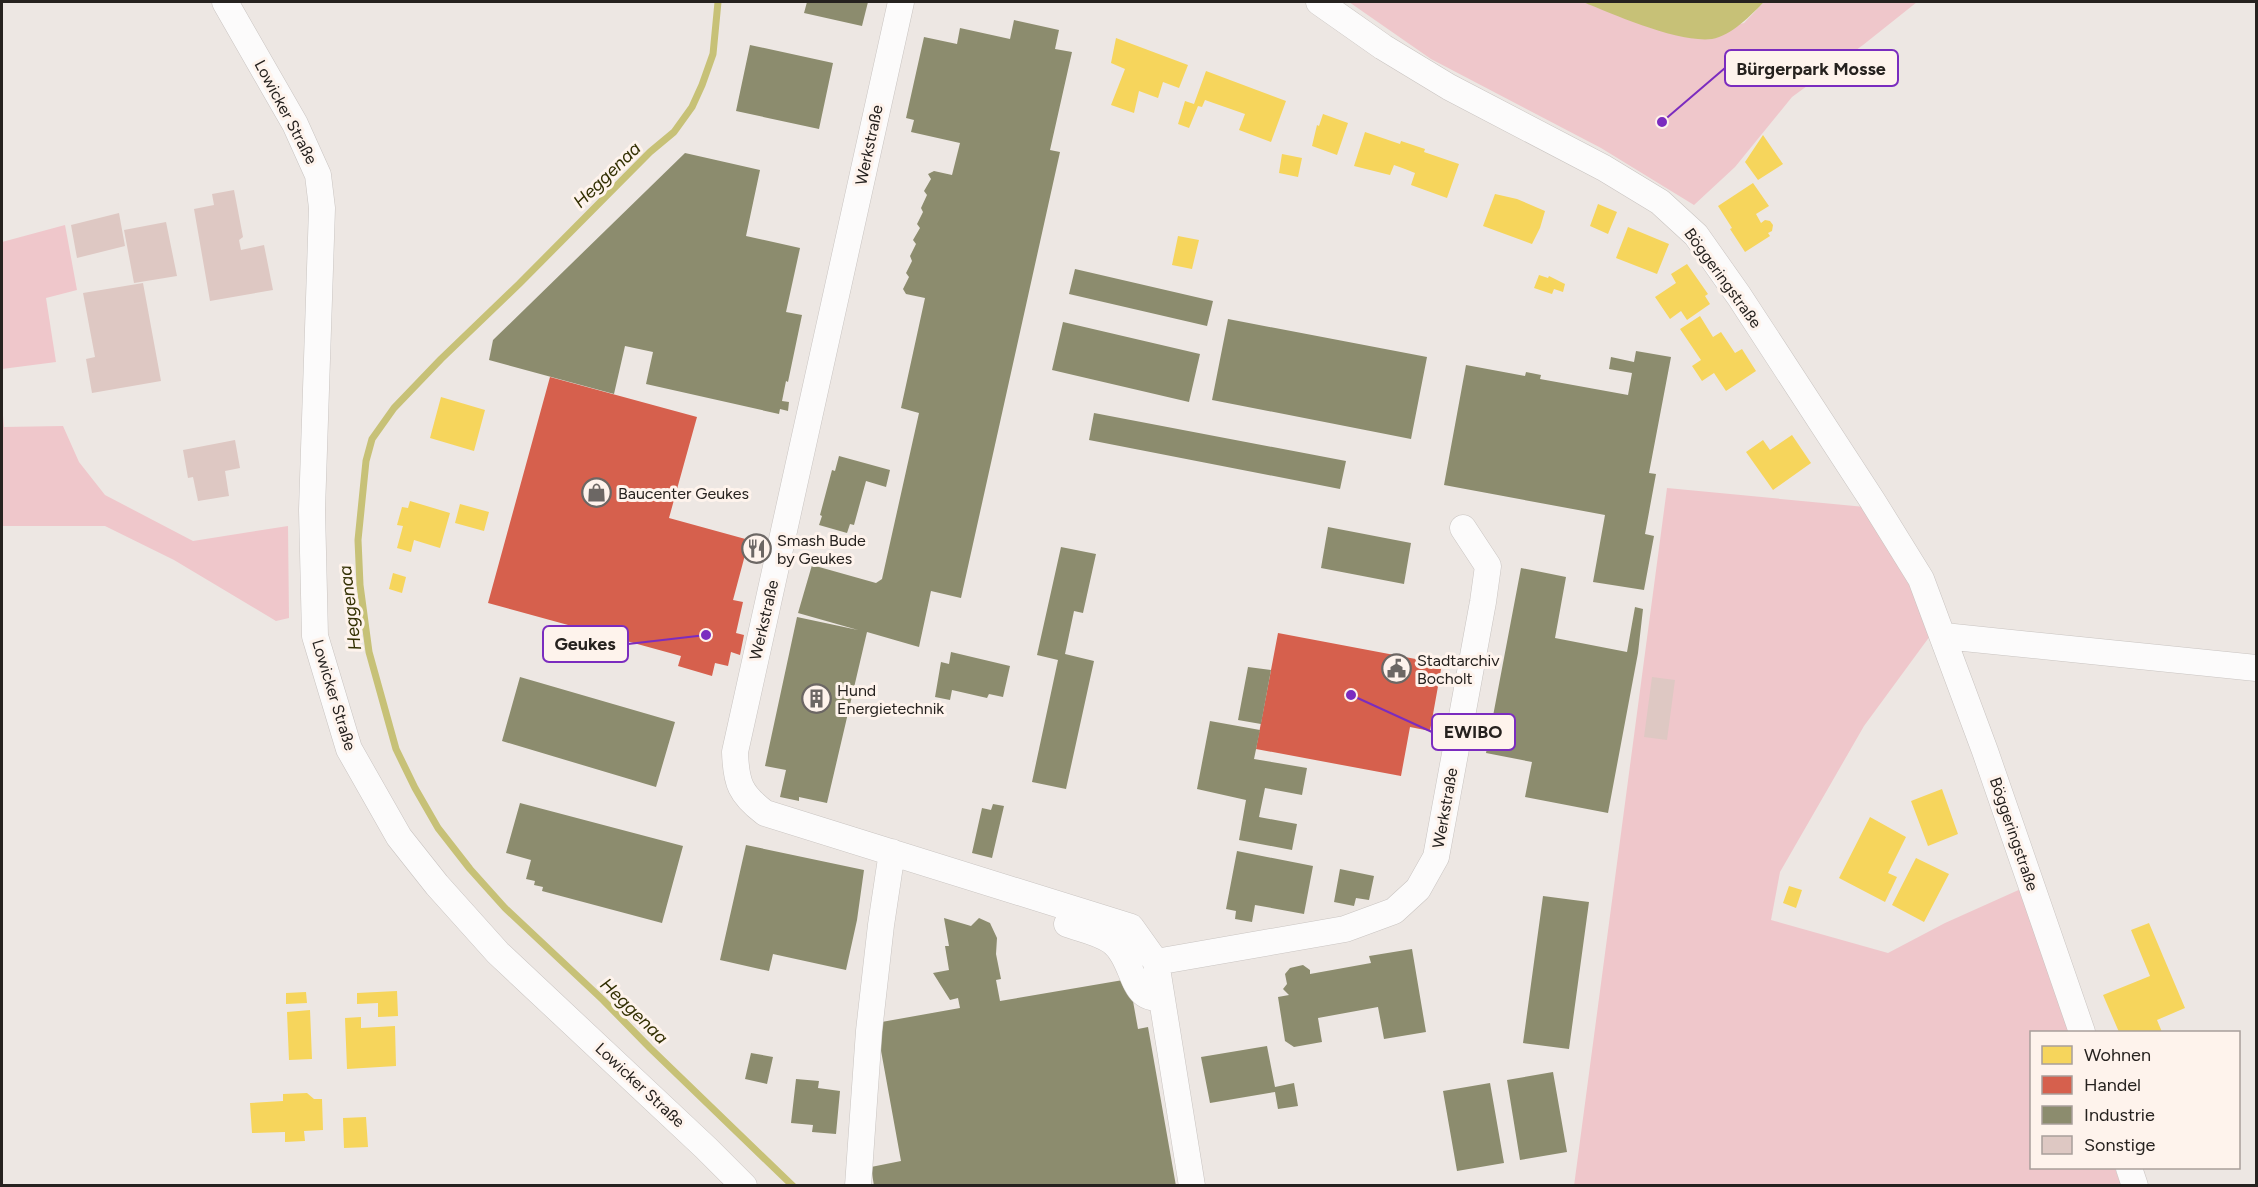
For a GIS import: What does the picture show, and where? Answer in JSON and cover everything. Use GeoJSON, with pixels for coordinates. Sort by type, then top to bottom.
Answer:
{"type":"FeatureCollection","features":[{"type":"Feature","properties":{"kind":"street","name":"Lowicker Straße"},"geometry":{"type":"LineString","coordinates":[[225,2],[295,124],[318,175],[322,208],[312,510],[315,636],[349,750],[399,837],[444,894],[498,953],[744,1185]]}},
{"type":"Feature","properties":{"kind":"street","name":"Werkstraße"},"geometry":{"type":"LineString","coordinates":[[901,2],[735,752],[736,772],[741,790],[765,813],[890,861],[1131,927],[1156,962],[1192,1185]]}},
{"type":"Feature","properties":{"kind":"street","name":"Böggeringstraße"},"geometry":{"type":"LineString","coordinates":[[1318,2],[1449,87],[1604,168],[1659,202],[1696,235],[1746,306],[1921,579],[1944,636],[2082,1031]]}},
{"type":"Feature","properties":{"kind":"street","name":"Werkstraße"},"geometry":{"type":"LineString","coordinates":[[1156,962],[1345,929],[1394,911],[1418,889],[1436,857],[1488,566],[1462,528]]}},
{"type":"Feature","properties":{"kind":"street"},"geometry":{"type":"LineString","coordinates":[[1944,636],[2256,668]]}},
{"type":"Feature","properties":{"kind":"street"},"geometry":{"type":"LineString","coordinates":[[858,1185],[869,1031],[890,861],[1096,934],[1112,942],[1122,953],[1143,993],[1151,998],[1161,998]]}},
{"type":"Feature","properties":{"kind":"street"},"geometry":{"type":"LineString","coordinates":[[2130,1169],[2135,1185]]}},
{"type":"Feature","properties":{"kind":"shaded area"},"geometry":{"type":"Polygon","coordinates":[[[1349,2],[1583,2],[1684,37],[1744,23],[1764,2],[1917,2],[1792,97],[1735,167],[1694,205],[1601,148],[1431,59],[1349,2]]]}},
{"type":"Feature","properties":{"kind":"shaded area"},"geometry":{"type":"Polygon","coordinates":[[[1583,2],[1764,2],[1726,34],[1712,39],[1698,39],[1647,27],[1583,2]]]}},
{"type":"Feature","properties":{"kind":"shaded area"},"geometry":{"type":"Polygon","coordinates":[[[65,225],[77,290],[46,298],[56,362],[2,369],[2,242],[65,225]]]}},
{"type":"Feature","properties":{"kind":"shaded area"},"geometry":{"type":"Polygon","coordinates":[[[2,404],[4,427],[63,426],[79,462],[105,495],[193,541],[288,526],[289,618],[276,621],[174,560],[105,526],[2,526],[2,404]]]}},
{"type":"Feature","properties":{"kind":"shaded area"},"geometry":{"type":"Polygon","coordinates":[[[1667,488],[1865,507],[1909,581],[1930,636],[1864,726],[1780,872],[1771,920],[1888,953],[1945,923],[2023,888],[2069,1031],[2030,1031],[2030,1169],[2115,1169],[2121,1185],[1574,1186],[1667,488]]]}},
{"type":"Feature","properties":{"kind":"building: Wohnen"},"geometry":{"type":"Polygon","coordinates":[[[1116,38],[1188,65],[1179,88],[1163,82],[1158,98],[1139,91],[1134,113],[1111,105],[1125,69],[1111,63],[1116,38]]]}},
{"type":"Feature","properties":{"kind":"building: Wohnen"},"geometry":{"type":"Polygon","coordinates":[[[1206,71],[1286,101],[1271,142],[1239,130],[1245,114],[1205,100],[1202,107],[1198,106],[1189,128],[1178,124],[1185,101],[1194,104],[1206,71]]]}},
{"type":"Feature","properties":{"kind":"building: Wohnen"},"geometry":{"type":"Polygon","coordinates":[[[1323,114],[1348,123],[1337,155],[1312,146],[1317,125],[1319,126],[1323,114]]]}},
{"type":"Feature","properties":{"kind":"building: Wohnen"},"geometry":{"type":"Polygon","coordinates":[[[1365,132],[1400,144],[1401,141],[1425,149],[1424,152],[1459,164],[1447,198],[1411,185],[1415,173],[1394,165],[1390,175],[1354,166],[1365,132]]]}},
{"type":"Feature","properties":{"kind":"building: Wohnen"},"geometry":{"type":"Polygon","coordinates":[[[1763,135],[1783,164],[1758,180],[1745,162],[1763,135]]]}},
{"type":"Feature","properties":{"kind":"building: Wohnen"},"geometry":{"type":"Polygon","coordinates":[[[1282,154],[1302,158],[1298,177],[1279,173],[1282,154]]]}},
{"type":"Feature","properties":{"kind":"building: Wohnen"},"geometry":{"type":"Polygon","coordinates":[[[1753,183],[1769,206],[1756,214],[1761,223],[1765,220],[1770,221],[1773,225],[1772,231],[1768,233],[1770,236],[1745,252],[1718,206],[1753,183]]]}},
{"type":"Feature","properties":{"kind":"building: Wohnen"},"geometry":{"type":"Polygon","coordinates":[[[1495,194],[1517,199],[1545,211],[1532,244],[1483,226],[1495,194]]]}},
{"type":"Feature","properties":{"kind":"building: Wohnen"},"geometry":{"type":"Polygon","coordinates":[[[1598,204],[1617,212],[1608,234],[1590,226],[1598,204]]]}},
{"type":"Feature","properties":{"kind":"building: Wohnen"},"geometry":{"type":"Polygon","coordinates":[[[1628,227],[1669,244],[1657,274],[1616,258],[1628,227]]]}},
{"type":"Feature","properties":{"kind":"building: Wohnen"},"geometry":{"type":"Polygon","coordinates":[[[1178,236],[1199,240],[1192,269],[1172,265],[1178,236]]]}},
{"type":"Feature","properties":{"kind":"building: Wohnen"},"geometry":{"type":"Polygon","coordinates":[[[1687,264],[1708,294],[1705,296],[1710,304],[1687,320],[1681,311],[1670,319],[1655,297],[1676,283],[1671,274],[1687,264]]]}},
{"type":"Feature","properties":{"kind":"building: Wohnen"},"geometry":{"type":"Polygon","coordinates":[[[1539,275],[1548,278],[1549,276],[1565,284],[1563,292],[1554,289],[1552,294],[1534,288],[1539,275]]]}},
{"type":"Feature","properties":{"kind":"building: Wohnen"},"geometry":{"type":"Polygon","coordinates":[[[1700,316],[1713,337],[1721,332],[1735,353],[1742,349],[1756,371],[1726,391],[1714,373],[1702,381],[1692,366],[1701,360],[1680,329],[1700,316]]]}},
{"type":"Feature","properties":{"kind":"building: Wohnen"},"geometry":{"type":"Polygon","coordinates":[[[441,397],[485,410],[474,451],[430,438],[441,397]]]}},
{"type":"Feature","properties":{"kind":"building: Wohnen"},"geometry":{"type":"Polygon","coordinates":[[[1792,435],[1811,463],[1773,490],[1746,452],[1763,440],[1770,450],[1792,435]]]}},
{"type":"Feature","properties":{"kind":"building: Wohnen"},"geometry":{"type":"Polygon","coordinates":[[[410,501],[450,513],[440,548],[414,540],[411,552],[397,548],[403,526],[397,525],[402,507],[408,508],[410,501]]]}},
{"type":"Feature","properties":{"kind":"building: Wohnen"},"geometry":{"type":"Polygon","coordinates":[[[460,504],[489,512],[484,531],[455,523],[460,504]]]}},
{"type":"Feature","properties":{"kind":"building: Wohnen"},"geometry":{"type":"Polygon","coordinates":[[[393,573],[406,577],[402,593],[389,589],[393,573]]]}},
{"type":"Feature","properties":{"kind":"building: Wohnen"},"geometry":{"type":"Polygon","coordinates":[[[1942,789],[1958,834],[1928,846],[1911,801],[1942,789]]]}},
{"type":"Feature","properties":{"kind":"building: Wohnen"},"geometry":{"type":"Polygon","coordinates":[[[1870,817],[1906,837],[1888,873],[1897,877],[1885,902],[1839,878],[1870,817]]]}},
{"type":"Feature","properties":{"kind":"building: Wohnen"},"geometry":{"type":"Polygon","coordinates":[[[1916,858],[1949,874],[1924,922],[1892,905],[1916,858]]]}},
{"type":"Feature","properties":{"kind":"building: Wohnen"},"geometry":{"type":"Polygon","coordinates":[[[1789,886],[1802,890],[1796,908],[1783,903],[1789,886]]]}},
{"type":"Feature","properties":{"kind":"building: Wohnen"},"geometry":{"type":"Polygon","coordinates":[[[2149,923],[2185,1008],[2157,1020],[2162,1031],[2119,1031],[2103,995],[2150,976],[2131,930],[2149,923]]]}},
{"type":"Feature","properties":{"kind":"building: Wohnen"},"geometry":{"type":"Polygon","coordinates":[[[397,991],[398,1016],[378,1017],[378,1003],[357,1004],[357,993],[397,991]]]}},
{"type":"Feature","properties":{"kind":"building: Wohnen"},"geometry":{"type":"Polygon","coordinates":[[[306,992],[307,1003],[286,1004],[286,993],[306,992]]]}},
{"type":"Feature","properties":{"kind":"building: Wohnen"},"geometry":{"type":"Polygon","coordinates":[[[310,1010],[312,1059],[289,1060],[287,1012],[310,1010]]]}},
{"type":"Feature","properties":{"kind":"building: Wohnen"},"geometry":{"type":"Polygon","coordinates":[[[361,1017],[361,1028],[395,1026],[396,1066],[347,1069],[345,1018],[361,1017]]]}},
{"type":"Feature","properties":{"kind":"building: Wohnen"},"geometry":{"type":"Polygon","coordinates":[[[307,1093],[314,1099],[322,1099],[323,1130],[304,1131],[305,1141],[285,1142],[285,1132],[252,1133],[250,1103],[283,1101],[283,1094],[307,1093]]]}},
{"type":"Feature","properties":{"kind":"building: Wohnen"},"geometry":{"type":"Polygon","coordinates":[[[366,1117],[368,1147],[344,1148],[343,1118],[366,1117]]]}},
{"type":"Feature","properties":{"kind":"building: Handel","name":"Baucenter Geukes"},"geometry":{"type":"Polygon","coordinates":[[[550,377],[697,417],[669,518],[749,540],[733,600],[743,602],[736,633],[744,635],[740,655],[731,652],[728,666],[715,663],[712,676],[678,666],[681,656],[488,603],[550,377]]]}},
{"type":"Feature","properties":{"kind":"building: Handel"},"geometry":{"type":"Polygon","coordinates":[[[1278,633],[1442,664],[1430,731],[1410,727],[1401,776],[1256,749],[1278,633]]]}},
{"type":"Feature","properties":{"kind":"building: Industrie"},"geometry":{"type":"Polygon","coordinates":[[[807,2],[868,2],[862,26],[804,13],[807,2]]]}},
{"type":"Feature","properties":{"kind":"building: Industrie"},"geometry":{"type":"Polygon","coordinates":[[[1014,20],[1059,30],[1055,49],[1072,52],[1050,150],[1060,152],[961,598],[931,591],[919,647],[867,632],[827,803],[799,797],[799,801],[780,797],[786,770],[765,766],[797,617],[858,630],[798,613],[812,565],[876,583],[882,579],[919,413],[901,408],[925,298],[906,294],[903,289],[909,277],[906,273],[912,261],[910,256],[916,244],[913,240],[920,228],[917,224],[927,195],[924,191],[931,179],[928,174],[934,171],[952,175],[960,143],[911,132],[914,120],[906,118],[924,37],[957,44],[960,28],[1010,39],[1014,20]]]}},
{"type":"Feature","properties":{"kind":"building: Industrie"},"geometry":{"type":"Polygon","coordinates":[[[750,45],[833,63],[819,129],[736,111],[750,45]]]}},
{"type":"Feature","properties":{"kind":"building: Industrie"},"geometry":{"type":"Polygon","coordinates":[[[685,153],[760,170],[746,236],[800,248],[786,312],[802,315],[782,401],[789,402],[788,411],[780,409],[779,414],[646,384],[653,352],[625,346],[614,394],[489,360],[493,340],[685,153]]]}},
{"type":"Feature","properties":{"kind":"building: Industrie"},"geometry":{"type":"Polygon","coordinates":[[[1075,269],[1213,301],[1207,326],[1069,294],[1075,269]]]}},
{"type":"Feature","properties":{"kind":"building: Industrie"},"geometry":{"type":"Polygon","coordinates":[[[1228,319],[1427,357],[1411,439],[1212,400],[1228,319]]]}},
{"type":"Feature","properties":{"kind":"building: Industrie"},"geometry":{"type":"Polygon","coordinates":[[[1063,322],[1200,354],[1189,402],[1052,370],[1063,322]]]}},
{"type":"Feature","properties":{"kind":"building: Industrie"},"geometry":{"type":"Polygon","coordinates":[[[1636,351],[1671,357],[1649,473],[1656,474],[1645,534],[1654,536],[1644,590],[1593,582],[1605,515],[1444,485],[1466,365],[1525,376],[1526,372],[1541,375],[1540,379],[1628,395],[1632,373],[1609,369],[1611,357],[1634,362],[1636,351]]]}},
{"type":"Feature","properties":{"kind":"building: Industrie"},"geometry":{"type":"Polygon","coordinates":[[[1094,413],[1346,461],[1340,489],[1089,440],[1094,413]]]}},
{"type":"Feature","properties":{"kind":"building: Industrie"},"geometry":{"type":"Polygon","coordinates":[[[839,456],[890,470],[886,487],[866,481],[854,525],[850,524],[847,533],[819,525],[832,470],[835,471],[839,456]]]}},
{"type":"Feature","properties":{"kind":"building: Industrie"},"geometry":{"type":"Polygon","coordinates":[[[1328,527],[1411,543],[1404,584],[1321,568],[1328,527]]]}},
{"type":"Feature","properties":{"kind":"building: Industrie"},"geometry":{"type":"Polygon","coordinates":[[[1061,547],[1096,554],[1083,613],[1074,611],[1065,654],[1094,661],[1066,789],[1032,782],[1058,660],[1037,655],[1061,547]]]}},
{"type":"Feature","properties":{"kind":"building: Industrie"},"geometry":{"type":"Polygon","coordinates":[[[1521,568],[1566,577],[1555,638],[1627,652],[1635,607],[1643,609],[1638,653],[1608,813],[1525,797],[1532,762],[1486,753],[1521,568]]]}},
{"type":"Feature","properties":{"kind":"building: Industrie"},"geometry":{"type":"Polygon","coordinates":[[[951,652],[1010,666],[1003,697],[989,694],[987,698],[952,690],[950,700],[935,697],[941,662],[949,664],[951,652]]]}},
{"type":"Feature","properties":{"kind":"building: Industrie"},"geometry":{"type":"Polygon","coordinates":[[[1248,667],[1271,670],[1261,724],[1238,720],[1248,667]]]}},
{"type":"Feature","properties":{"kind":"building: Industrie"},"geometry":{"type":"Polygon","coordinates":[[[520,677],[675,722],[656,787],[502,741],[520,677]]]}},
{"type":"Feature","properties":{"kind":"building: Industrie"},"geometry":{"type":"Polygon","coordinates":[[[1210,721],[1260,730],[1254,759],[1307,768],[1302,795],[1265,788],[1259,817],[1297,824],[1292,850],[1239,840],[1246,800],[1197,789],[1210,721]]]}},
{"type":"Feature","properties":{"kind":"building: Industrie"},"geometry":{"type":"Polygon","coordinates":[[[520,803],[683,846],[662,923],[542,891],[543,887],[534,885],[535,881],[526,879],[531,860],[506,853],[520,803]]]}},
{"type":"Feature","properties":{"kind":"building: Industrie"},"geometry":{"type":"Polygon","coordinates":[[[993,804],[1004,806],[992,858],[972,853],[982,808],[991,810],[993,804]]]}},
{"type":"Feature","properties":{"kind":"building: Industrie"},"geometry":{"type":"Polygon","coordinates":[[[746,845],[864,870],[857,920],[846,970],[773,954],[769,971],[720,960],[746,845]]]}},
{"type":"Feature","properties":{"kind":"building: Industrie"},"geometry":{"type":"Polygon","coordinates":[[[1237,851],[1313,866],[1304,914],[1255,905],[1252,922],[1235,919],[1236,911],[1226,909],[1237,851]]]}},
{"type":"Feature","properties":{"kind":"building: Industrie"},"geometry":{"type":"Polygon","coordinates":[[[1340,869],[1374,876],[1369,900],[1356,898],[1354,906],[1334,902],[1340,869]]]}},
{"type":"Feature","properties":{"kind":"building: Industrie"},"geometry":{"type":"Polygon","coordinates":[[[1543,896],[1589,902],[1569,1049],[1523,1043],[1543,896]]]}},
{"type":"Feature","properties":{"kind":"building: Industrie"},"geometry":{"type":"Polygon","coordinates":[[[944,918],[971,926],[979,918],[990,923],[997,938],[996,954],[1001,979],[996,980],[1000,1001],[1129,979],[1138,1029],[1148,1027],[1176,1186],[874,1186],[871,1167],[901,1161],[876,1023],[960,1008],[958,998],[950,1000],[933,973],[949,970],[945,946],[949,946],[944,918]]]}},
{"type":"Feature","properties":{"kind":"building: Industrie"},"geometry":{"type":"Polygon","coordinates":[[[1412,949],[1426,1032],[1384,1039],[1378,1007],[1318,1018],[1322,1042],[1294,1047],[1285,1041],[1278,997],[1289,995],[1283,989],[1287,984],[1285,974],[1290,968],[1303,965],[1310,970],[1310,974],[1371,963],[1369,956],[1412,949]]]}},
{"type":"Feature","properties":{"kind":"building: Industrie"},"geometry":{"type":"Polygon","coordinates":[[[1267,1046],[1275,1087],[1294,1083],[1298,1106],[1278,1109],[1275,1092],[1210,1103],[1201,1057],[1267,1046]]]}},
{"type":"Feature","properties":{"kind":"building: Industrie"},"geometry":{"type":"Polygon","coordinates":[[[751,1053],[773,1057],[767,1084],[745,1079],[751,1053]]]}},
{"type":"Feature","properties":{"kind":"building: Industrie"},"geometry":{"type":"Polygon","coordinates":[[[1553,1072],[1567,1152],[1520,1160],[1507,1080],[1553,1072]]]}},
{"type":"Feature","properties":{"kind":"building: Industrie"},"geometry":{"type":"Polygon","coordinates":[[[796,1079],[819,1081],[818,1088],[840,1091],[836,1134],[812,1132],[813,1125],[791,1123],[796,1079]]]}},
{"type":"Feature","properties":{"kind":"building: Industrie"},"geometry":{"type":"Polygon","coordinates":[[[1490,1083],[1504,1163],[1457,1171],[1443,1091],[1490,1083]]]}},
{"type":"Feature","properties":{"kind":"building: Sonstige"},"geometry":{"type":"Polygon","coordinates":[[[234,190],[243,237],[239,240],[241,250],[264,245],[273,290],[210,301],[194,209],[214,205],[212,194],[234,190]]]}},
{"type":"Feature","properties":{"kind":"building: Sonstige"},"geometry":{"type":"Polygon","coordinates":[[[119,213],[125,246],[77,258],[71,225],[119,213]]]}},
{"type":"Feature","properties":{"kind":"building: Sonstige"},"geometry":{"type":"Polygon","coordinates":[[[166,222],[177,276],[134,283],[124,230],[166,222]]]}},
{"type":"Feature","properties":{"kind":"building: Sonstige"},"geometry":{"type":"Polygon","coordinates":[[[143,283],[161,381],[92,393],[86,359],[95,357],[83,293],[143,283]]]}},
{"type":"Feature","properties":{"kind":"building: Sonstige"},"geometry":{"type":"Polygon","coordinates":[[[235,440],[240,468],[225,471],[229,496],[198,501],[193,477],[188,478],[183,450],[235,440]]]}},
{"type":"Feature","properties":{"kind":"building: Sonstige"},"geometry":{"type":"Polygon","coordinates":[[[1652,677],[1675,680],[1667,740],[1644,737],[1652,677]]]}},
{"type":"Feature","properties":{"kind":"waterway","name":"Heggenaa"},"geometry":{"type":"LineString","coordinates":[[718,2],[713,54],[692,107],[674,132],[650,152],[441,359],[394,408],[372,439],[366,461],[358,540],[360,585],[369,652],[396,749],[438,828],[505,908],[603,1000],[793,1186]]}},
{"type":"Feature","properties":{"kind":"place","name":"Bürgerpark Mosse"},"geometry":{"type":"Point","coordinates":[1662,122]}},
{"type":"Feature","properties":{"kind":"place","name":"Baucenter Geukes"},"geometry":{"type":"Point","coordinates":[597,493]}},
{"type":"Feature","properties":{"kind":"place","name":"Smash Bude by Geukes"},"geometry":{"type":"Point","coordinates":[756,549]}},
{"type":"Feature","properties":{"kind":"place","name":"Geukes"},"geometry":{"type":"Point","coordinates":[706,635]}},
{"type":"Feature","properties":{"kind":"place","name":"Stadtarchiv Bocholt"},"geometry":{"type":"Point","coordinates":[1396,669]}},
{"type":"Feature","properties":{"kind":"place","name":"EWIBO"},"geometry":{"type":"Point","coordinates":[1351,695]}},
{"type":"Feature","properties":{"kind":"place","name":"Hund Energietechnik"},"geometry":{"type":"Point","coordinates":[816,699]}}]}
